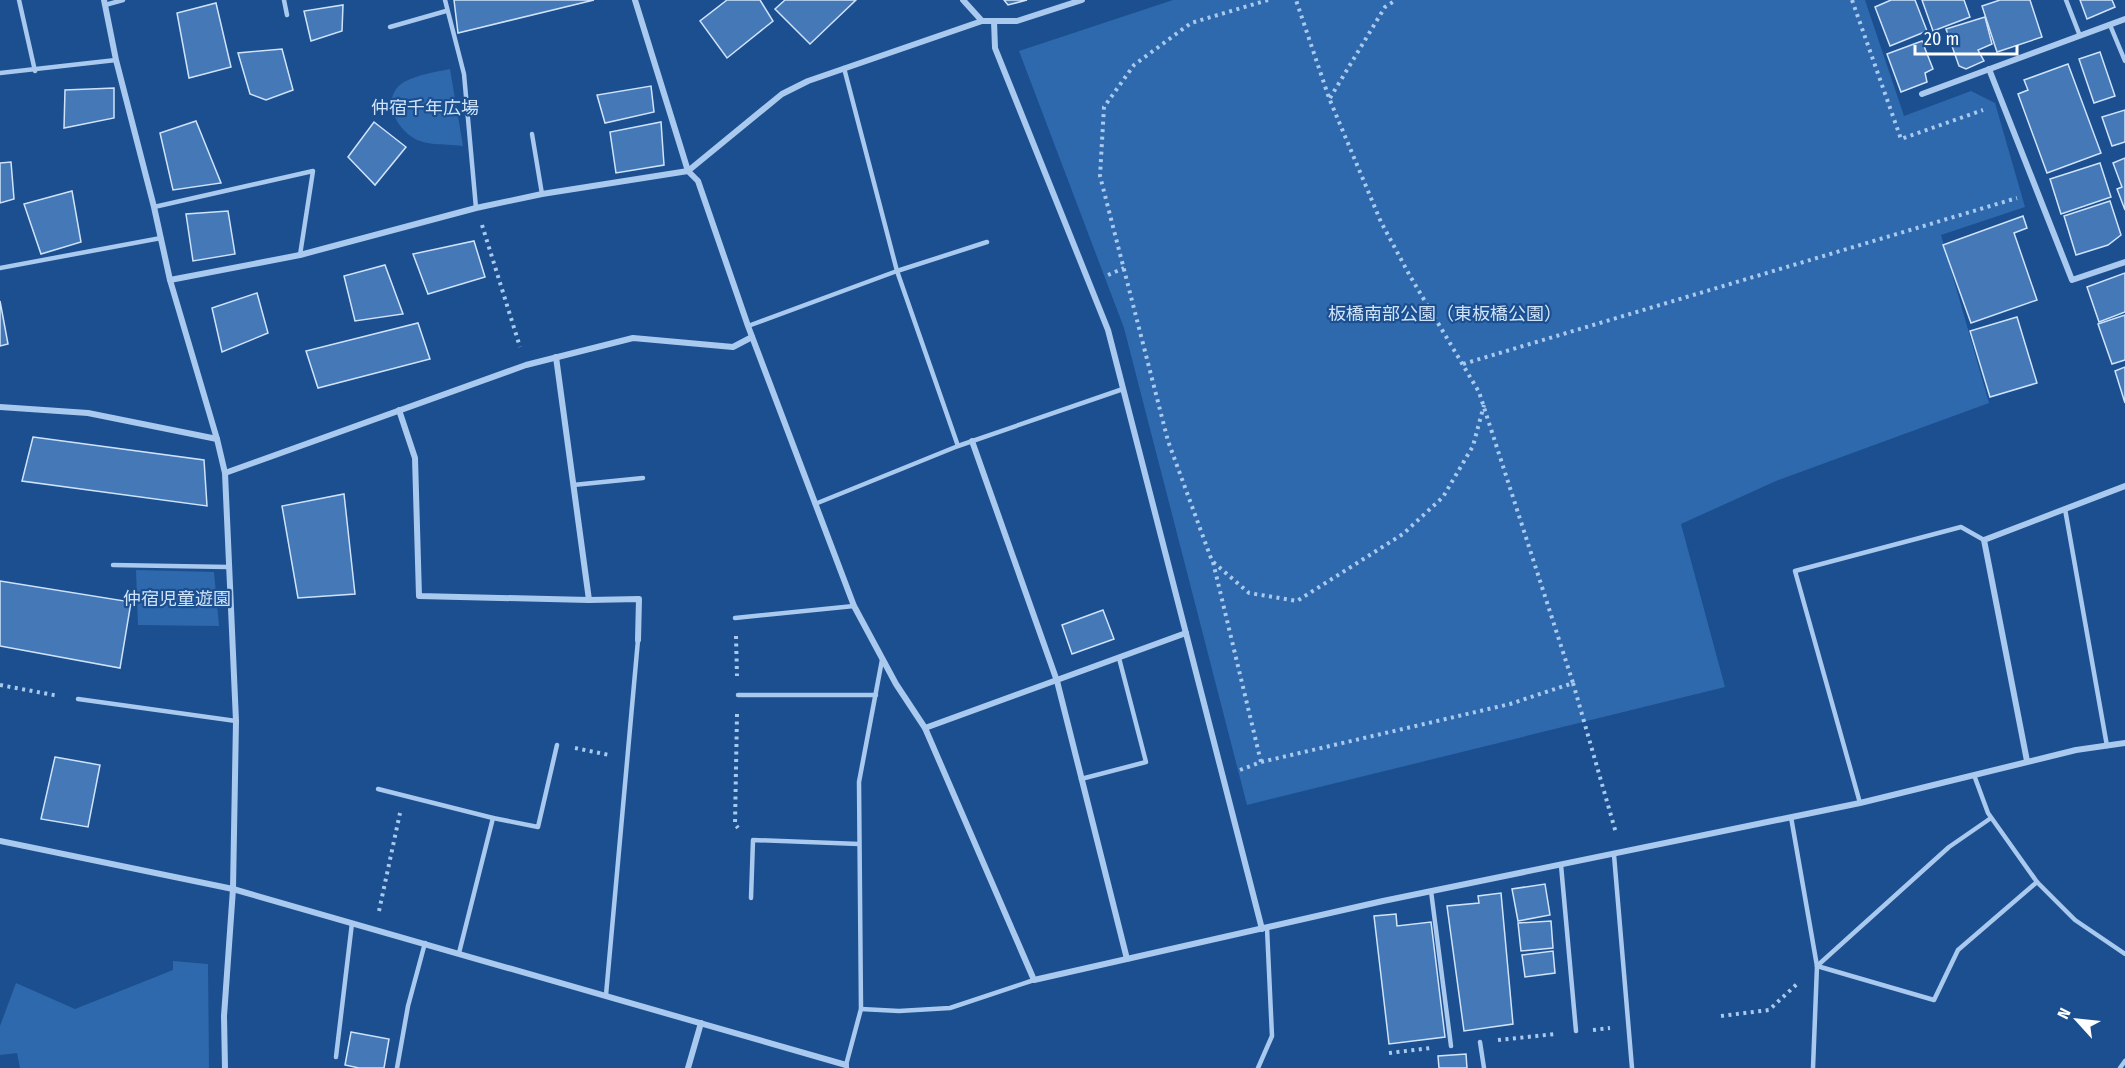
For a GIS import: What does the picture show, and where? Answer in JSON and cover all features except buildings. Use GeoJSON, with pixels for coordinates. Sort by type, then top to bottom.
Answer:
{"type":"FeatureCollection","features":[{"type":"Feature","properties":{"kind":"street"},"geometry":{"type":"LineString","coordinates":[[635,0],[688,171],[698,181],[752,337],[854,606],[882,660],[925,728],[1035,980],[1431,891],[1614,855],[1860,802],[2076,750],[2124,745]]}},
{"type":"Feature","properties":{"kind":"street"},"geometry":{"type":"LineString","coordinates":[[963,0],[982,21]]}},
{"type":"Feature","properties":{"kind":"street"},"geometry":{"type":"LineString","coordinates":[[170,280],[300,255],[476,208],[542,194],[688,171],[782,94],[808,81],[982,21],[1017,21],[1082,0]]}},
{"type":"Feature","properties":{"kind":"street"},"geometry":{"type":"LineString","coordinates":[[104,3],[170,280],[225,473],[236,721],[233,889],[224,1016],[225,1068]]}},
{"type":"Feature","properties":{"kind":"street"},"geometry":{"type":"LineString","coordinates":[[1922,94],[2125,19]]}},
{"type":"Feature","properties":{"kind":"street"},"geometry":{"type":"LineString","coordinates":[[994,21],[995,48],[1108,330],[1222,776],[1264,928]]}},
{"type":"Feature","properties":{"kind":"street"},"geometry":{"type":"LineString","coordinates":[[1989,69],[2072,280],[2125,262]]}},
{"type":"Feature","properties":{"kind":"street"},"geometry":{"type":"LineString","coordinates":[[225,473],[526,365],[556,357],[633,338],[733,348],[752,337]]}},
{"type":"Feature","properties":{"kind":"street"},"geometry":{"type":"LineString","coordinates":[[556,357],[589,600]]}},
{"type":"Feature","properties":{"kind":"street"},"geometry":{"type":"LineString","coordinates":[[0,407],[88,413],[217,439]]}},
{"type":"Feature","properties":{"kind":"street"},"geometry":{"type":"LineString","coordinates":[[399,410],[415,458],[419,596],[639,599],[638,640]]}},
{"type":"Feature","properties":{"kind":"street"},"geometry":{"type":"LineString","coordinates":[[972,441],[1057,681],[1127,959]]}},
{"type":"Feature","properties":{"kind":"street"},"geometry":{"type":"LineString","coordinates":[[2027,761],[1984,540],[2125,486]]}},
{"type":"Feature","properties":{"kind":"street"},"geometry":{"type":"LineString","coordinates":[[925,728],[1186,633]]}},
{"type":"Feature","properties":{"kind":"street"},"geometry":{"type":"LineString","coordinates":[[0,841],[233,889],[847,1066]]}},
{"type":"Feature","properties":{"kind":"street"},"geometry":{"type":"LineString","coordinates":[[688,1068],[701,1023]]}},
{"type":"Feature","properties":{"kind":"lane"},"geometry":{"type":"LineString","coordinates":[[19,0],[35,71]]}},
{"type":"Feature","properties":{"kind":"lane"},"geometry":{"type":"LineString","coordinates":[[104,3],[123,0]]}},
{"type":"Feature","properties":{"kind":"lane"},"geometry":{"type":"LineString","coordinates":[[284,0],[287,15]]}},
{"type":"Feature","properties":{"kind":"lane"},"geometry":{"type":"LineString","coordinates":[[445,0],[464,74],[476,208]]}},
{"type":"Feature","properties":{"kind":"lane"},"geometry":{"type":"LineString","coordinates":[[2066,0],[2080,36]]}},
{"type":"Feature","properties":{"kind":"lane"},"geometry":{"type":"LineString","coordinates":[[390,27],[447,11]]}},
{"type":"Feature","properties":{"kind":"lane"},"geometry":{"type":"LineString","coordinates":[[2110,25],[2125,61]]}},
{"type":"Feature","properties":{"kind":"lane"},"geometry":{"type":"LineString","coordinates":[[0,73],[35,71],[116,60]]}},
{"type":"Feature","properties":{"kind":"lane"},"geometry":{"type":"LineString","coordinates":[[844,68],[897,271],[958,446]]}},
{"type":"Feature","properties":{"kind":"lane"},"geometry":{"type":"LineString","coordinates":[[532,134],[542,194]]}},
{"type":"Feature","properties":{"kind":"lane"},"geometry":{"type":"LineString","coordinates":[[154,207],[313,171],[300,255]]}},
{"type":"Feature","properties":{"kind":"lane"},"geometry":{"type":"LineString","coordinates":[[0,268],[161,238]]}},
{"type":"Feature","properties":{"kind":"lane"},"geometry":{"type":"LineString","coordinates":[[748,326],[897,271],[987,242]]}},
{"type":"Feature","properties":{"kind":"lane"},"geometry":{"type":"LineString","coordinates":[[815,504],[958,446],[1124,389]]}},
{"type":"Feature","properties":{"kind":"lane"},"geometry":{"type":"LineString","coordinates":[[573,485],[643,478]]}},
{"type":"Feature","properties":{"kind":"lane"},"geometry":{"type":"LineString","coordinates":[[2066,509],[2107,746]]}},
{"type":"Feature","properties":{"kind":"lane"},"geometry":{"type":"LineString","coordinates":[[1860,802],[1795,571],[1961,527],[1984,540]]}},
{"type":"Feature","properties":{"kind":"lane"},"geometry":{"type":"LineString","coordinates":[[113,565],[228,567]]}},
{"type":"Feature","properties":{"kind":"lane"},"geometry":{"type":"LineString","coordinates":[[735,618],[854,606]]}},
{"type":"Feature","properties":{"kind":"lane"},"geometry":{"type":"LineString","coordinates":[[606,995],[638,640]]}},
{"type":"Feature","properties":{"kind":"lane"},"geometry":{"type":"LineString","coordinates":[[1081,779],[1146,762],[1119,658]]}},
{"type":"Feature","properties":{"kind":"lane"},"geometry":{"type":"LineString","coordinates":[[847,1066],[861,1009],[859,782],[882,660]]}},
{"type":"Feature","properties":{"kind":"lane"},"geometry":{"type":"LineString","coordinates":[[738,695],[876,695]]}},
{"type":"Feature","properties":{"kind":"lane"},"geometry":{"type":"LineString","coordinates":[[78,699],[236,721]]}},
{"type":"Feature","properties":{"kind":"lane"},"geometry":{"type":"LineString","coordinates":[[378,789],[538,827],[557,745]]}},
{"type":"Feature","properties":{"kind":"lane"},"geometry":{"type":"LineString","coordinates":[[1974,775],[1991,818],[2037,882],[2075,920],[2125,954]]}},
{"type":"Feature","properties":{"kind":"lane"},"geometry":{"type":"LineString","coordinates":[[1791,817],[1817,966],[1813,1068]]}},
{"type":"Feature","properties":{"kind":"lane"},"geometry":{"type":"LineString","coordinates":[[459,953],[493,818]]}},
{"type":"Feature","properties":{"kind":"lane"},"geometry":{"type":"LineString","coordinates":[[1817,966],[1949,848],[1991,818]]}},
{"type":"Feature","properties":{"kind":"lane"},"geometry":{"type":"LineString","coordinates":[[751,898],[753,840],[859,844]]}},
{"type":"Feature","properties":{"kind":"lane"},"geometry":{"type":"LineString","coordinates":[[1614,855],[1632,1068]]}},
{"type":"Feature","properties":{"kind":"lane"},"geometry":{"type":"LineString","coordinates":[[1561,865],[1576,1031]]}},
{"type":"Feature","properties":{"kind":"lane"},"geometry":{"type":"LineString","coordinates":[[1817,966],[1934,1000],[1958,950],[2037,882]]}},
{"type":"Feature","properties":{"kind":"lane"},"geometry":{"type":"LineString","coordinates":[[1431,891],[1452,1046]]}},
{"type":"Feature","properties":{"kind":"lane"},"geometry":{"type":"LineString","coordinates":[[336,1057],[352,923]]}},
{"type":"Feature","properties":{"kind":"lane"},"geometry":{"type":"LineString","coordinates":[[1258,1068],[1272,1036],[1264,928]]}},
{"type":"Feature","properties":{"kind":"lane"},"geometry":{"type":"LineString","coordinates":[[398,1068],[408,1006],[424,943]]}},
{"type":"Feature","properties":{"kind":"lane"},"geometry":{"type":"LineString","coordinates":[[861,1009],[898,1011],[950,1008],[1035,980]]}},
{"type":"Feature","properties":{"kind":"lane"},"geometry":{"type":"LineString","coordinates":[[1480,1042],[1484,1068]]}},
{"type":"Feature","properties":{"kind":"lane"},"geometry":{"type":"LineString","coordinates":[[2120,1068],[2125,1061]]}},
{"type":"Feature","properties":{"kind":"path"},"geometry":{"type":"LineString","coordinates":[[1261,762],[1212,561],[1168,441],[1100,176],[1104,107],[1134,65],[1191,23],[1268,0]]}},
{"type":"Feature","properties":{"kind":"path"},"geometry":{"type":"LineString","coordinates":[[1296,0],[1329,98],[1381,222],[1410,276],[1479,392],[1484,405],[1574,683],[1616,833]]}},
{"type":"Feature","properties":{"kind":"path"},"geometry":{"type":"LineString","coordinates":[[1329,98],[1385,7],[1396,0]]}},
{"type":"Feature","properties":{"kind":"path"},"geometry":{"type":"LineString","coordinates":[[1463,364],[2038,192]]}},
{"type":"Feature","properties":{"kind":"path"},"geometry":{"type":"LineString","coordinates":[[476,208],[526,365]]}},
{"type":"Feature","properties":{"kind":"path"},"geometry":{"type":"LineString","coordinates":[[1212,561],[1249,593],[1297,601],[1403,534],[1443,497],[1473,446],[1484,405]]}},
{"type":"Feature","properties":{"kind":"path"},"geometry":{"type":"LineString","coordinates":[[735,618],[738,695],[735,824],[753,840]]}},
{"type":"Feature","properties":{"kind":"path"},"geometry":{"type":"LineString","coordinates":[[1222,776],[1261,762],[1510,704],[1574,683]]}},
{"type":"Feature","properties":{"kind":"path"},"geometry":{"type":"LineString","coordinates":[[0,686],[78,699]]}},
{"type":"Feature","properties":{"kind":"path"},"geometry":{"type":"LineString","coordinates":[[557,745],[627,759]]}},
{"type":"Feature","properties":{"kind":"path"},"geometry":{"type":"LineString","coordinates":[[375,929],[404,796]]}},
{"type":"Feature","properties":{"kind":"path"},"geometry":{"type":"LineString","coordinates":[[1721,1016],[1768,1010],[1817,966]]}},
{"type":"Feature","properties":{"kind":"path"},"geometry":{"type":"LineString","coordinates":[[1480,1042],[1628,1026]]}},
{"type":"Feature","properties":{"kind":"path"},"geometry":{"type":"LineString","coordinates":[[1389,1053],[1452,1046]]}},
{"type":"Feature","properties":{"kind":"green space","name":"板橋南部公園（東板橋公園）"},"geometry":{"type":"Polygon","coordinates":[[[1173,0],[1865,0],[1904,116],[1971,91],[1995,103],[2025,207],[1941,235],[1989,403],[1776,481],[1681,524],[1725,687],[1247,805],[1124,328],[1019,51],[1173,0]]]}},
{"type":"Feature","properties":{"kind":"green space","name":"仲宿千年広場"},"geometry":{"type":"Polygon","coordinates":[[[450,69],[463,146],[430,144],[412,137],[398,123],[392,106],[392,97],[396,89],[404,82],[450,69]]]}},
{"type":"Feature","properties":{"kind":"green space","name":"仲宿児童遊園"},"geometry":{"type":"Polygon","coordinates":[[[136,570],[214,572],[219,626],[138,625],[136,570]]]}},
{"type":"Feature","properties":{"kind":"green space"},"geometry":{"type":"Polygon","coordinates":[[[173,961],[208,964],[209,1068],[20,1068],[17,1053],[0,1055],[0,1026],[16,983],[75,1009],[173,970],[173,961]]]}}]}
